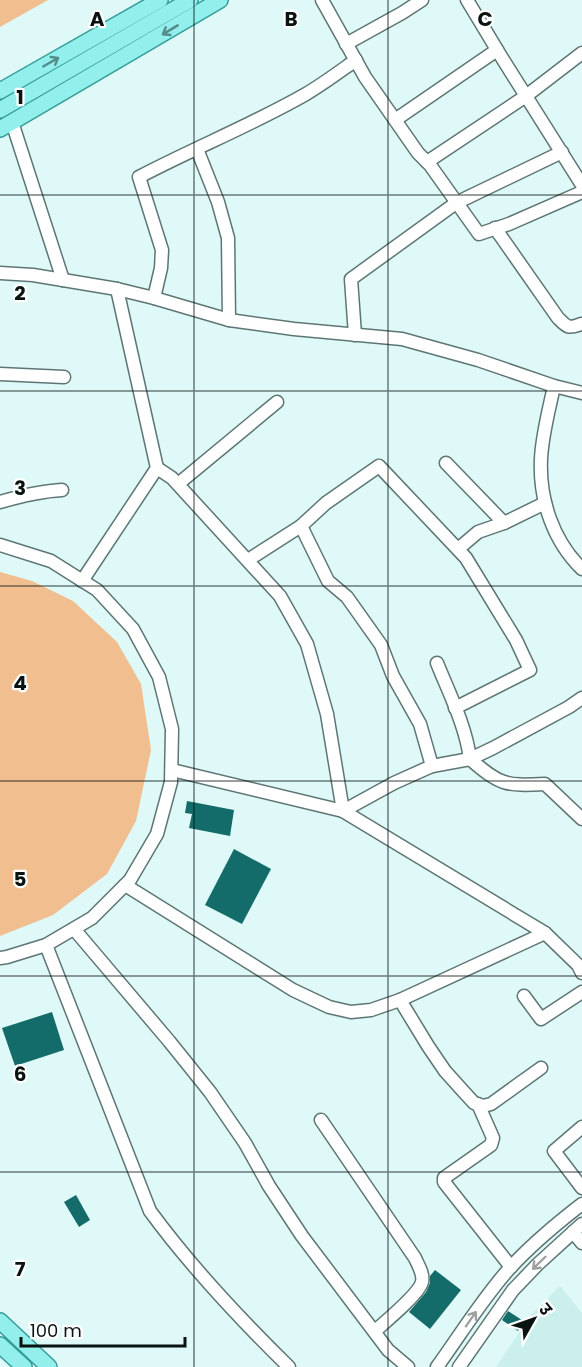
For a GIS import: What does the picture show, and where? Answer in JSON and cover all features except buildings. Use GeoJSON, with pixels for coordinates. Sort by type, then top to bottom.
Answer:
{"type":"FeatureCollection","features":[{"type":"Feature","properties":{"kind":"main road"},"geometry":{"type":"LineString","coordinates":[[0,91],[160,0]]}},
{"type":"Feature","properties":{"kind":"main road"},"geometry":{"type":"LineString","coordinates":[[0,110],[190,0]]}},
{"type":"Feature","properties":{"kind":"main road"},"geometry":{"type":"LineString","coordinates":[[6,125],[220,0]]}},
{"type":"Feature","properties":{"kind":"main road"},"geometry":{"type":"LineString","coordinates":[[0,1321],[50,1367]]}},
{"type":"Feature","properties":{"kind":"main road"},"geometry":{"type":"LineString","coordinates":[[0,1345],[24,1367]]}},
{"type":"Feature","properties":{"kind":"street"},"geometry":{"type":"LineString","coordinates":[[322,0],[365,77],[479,234],[582,192]]}},
{"type":"Feature","properties":{"kind":"street"},"geometry":{"type":"LineString","coordinates":[[346,44],[422,0]]}},
{"type":"Feature","properties":{"kind":"street"},"geometry":{"type":"LineString","coordinates":[[467,0],[582,185]]}},
{"type":"Feature","properties":{"kind":"street"},"geometry":{"type":"LineString","coordinates":[[395,120],[497,50]]}},
{"type":"Feature","properties":{"kind":"street"},"geometry":{"type":"LineString","coordinates":[[427,162],[526,96],[582,53]]}},
{"type":"Feature","properties":{"kind":"street"},"geometry":{"type":"LineString","coordinates":[[154,298],[161,268],[162,250],[139,177],[242,128],[308,93],[356,60]]}},
{"type":"Feature","properties":{"kind":"street"},"geometry":{"type":"LineString","coordinates":[[6,125],[63,280]]}},
{"type":"Feature","properties":{"kind":"street"},"geometry":{"type":"LineString","coordinates":[[197,149],[218,202],[228,238],[229,320]]}},
{"type":"Feature","properties":{"kind":"street"},"geometry":{"type":"LineString","coordinates":[[355,334],[351,279],[456,203],[562,152]]}},
{"type":"Feature","properties":{"kind":"street"},"geometry":{"type":"LineString","coordinates":[[495,228],[558,318],[567,327],[572,328],[581,324]]}},
{"type":"Feature","properties":{"kind":"street"},"geometry":{"type":"LineString","coordinates":[[0,273],[33,275],[117,289],[229,320],[294,329],[402,339],[582,393]]}},
{"type":"Feature","properties":{"kind":"street"},"geometry":{"type":"LineString","coordinates":[[117,289],[157,468],[178,484],[280,596],[307,644],[327,714],[344,811]]}},
{"type":"Feature","properties":{"kind":"street"},"geometry":{"type":"LineString","coordinates":[[0,374],[64,377]]}},
{"type":"Feature","properties":{"kind":"street"},"geometry":{"type":"LineString","coordinates":[[554,386],[541,459],[542,487],[546,509],[557,536],[582,569]]}},
{"type":"Feature","properties":{"kind":"street"},"geometry":{"type":"LineString","coordinates":[[178,484],[276,402]]}},
{"type":"Feature","properties":{"kind":"street"},"geometry":{"type":"LineString","coordinates":[[446,463],[504,523]]}},
{"type":"Feature","properties":{"kind":"street"},"geometry":{"type":"LineString","coordinates":[[248,560],[301,526],[326,503],[379,466],[466,558],[516,640],[530,670],[455,708]]}},
{"type":"Feature","properties":{"kind":"street"},"geometry":{"type":"LineString","coordinates":[[82,581],[157,468]]}},
{"type":"Feature","properties":{"kind":"street"},"geometry":{"type":"LineString","coordinates":[[0,502],[23,495],[62,490]]}},
{"type":"Feature","properties":{"kind":"street"},"geometry":{"type":"LineString","coordinates":[[458,549],[478,532],[504,523],[545,503]]}},
{"type":"Feature","properties":{"kind":"street"},"geometry":{"type":"LineString","coordinates":[[301,526],[328,581],[347,597],[381,645],[393,676],[420,724],[432,766]]}},
{"type":"Feature","properties":{"kind":"street"},"geometry":{"type":"LineString","coordinates":[[0,545],[51,561],[97,590],[134,629],[159,676],[172,729],[171,782],[157,834],[130,880],[92,918],[46,945],[0,958]]}},
{"type":"Feature","properties":{"kind":"street"},"geometry":{"type":"LineString","coordinates":[[437,663],[469,748],[470,759],[503,783],[544,784],[582,819]]}},
{"type":"Feature","properties":{"kind":"street"},"geometry":{"type":"LineString","coordinates":[[344,811],[394,783],[432,766],[470,759],[494,748],[582,698]]}},
{"type":"Feature","properties":{"kind":"street"},"geometry":{"type":"LineString","coordinates":[[172,770],[344,811],[545,933],[578,965],[582,972]]}},
{"type":"Feature","properties":{"kind":"street"},"geometry":{"type":"LineString","coordinates":[[125,885],[293,990],[329,1007],[351,1012],[371,1010],[400,1000],[545,933]]}},
{"type":"Feature","properties":{"kind":"street"},"geometry":{"type":"LineString","coordinates":[[74,928],[210,1092],[302,1236],[388,1350],[408,1367]]}},
{"type":"Feature","properties":{"kind":"street"},"geometry":{"type":"LineString","coordinates":[[46,945],[150,1211],[173,1243],[252,1331],[289,1367]]}},
{"type":"Feature","properties":{"kind":"street"},"geometry":{"type":"LineString","coordinates":[[524,996],[542,1019],[582,992]]}},
{"type":"Feature","properties":{"kind":"street"},"geometry":{"type":"LineString","coordinates":[[400,1000],[445,1071],[477,1104],[483,1106],[492,1104],[541,1068]]}},
{"type":"Feature","properties":{"kind":"street"},"geometry":{"type":"LineString","coordinates":[[477,1104],[494,1138],[493,1141],[491,1145],[444,1178],[444,1182],[511,1267]]}},
{"type":"Feature","properties":{"kind":"street"},"geometry":{"type":"LineString","coordinates":[[321,1120],[415,1258],[421,1272],[422,1282],[409,1299],[375,1331]]}},
{"type":"Feature","properties":{"kind":"street"},"geometry":{"type":"LineString","coordinates":[[582,1127],[554,1151],[582,1188]]}},
{"type":"Feature","properties":{"kind":"street"},"geometry":{"type":"LineString","coordinates":[[437,1367],[511,1267],[535,1243],[582,1204]]}},
{"type":"Feature","properties":{"kind":"street"},"geometry":{"type":"LineString","coordinates":[[459,1367],[513,1290],[538,1264],[578,1228],[582,1243]]}},
{"type":"Feature","properties":{"kind":"shaded area"},"geometry":{"type":"Polygon","coordinates":[[[0,0],[48,0],[0,27],[0,0]]]}},
{"type":"Feature","properties":{"kind":"shaded area"},"geometry":{"type":"Polygon","coordinates":[[[0,572],[32,581],[73,601],[117,642],[141,684],[151,750],[136,821],[107,874],[53,915],[0,936],[0,572]]]}},
{"type":"Feature","properties":{"kind":"shaded area"},"geometry":{"type":"Polygon","coordinates":[[[560,1286],[582,1313],[582,1367],[496,1367],[531,1315],[560,1286]]]}}]}
